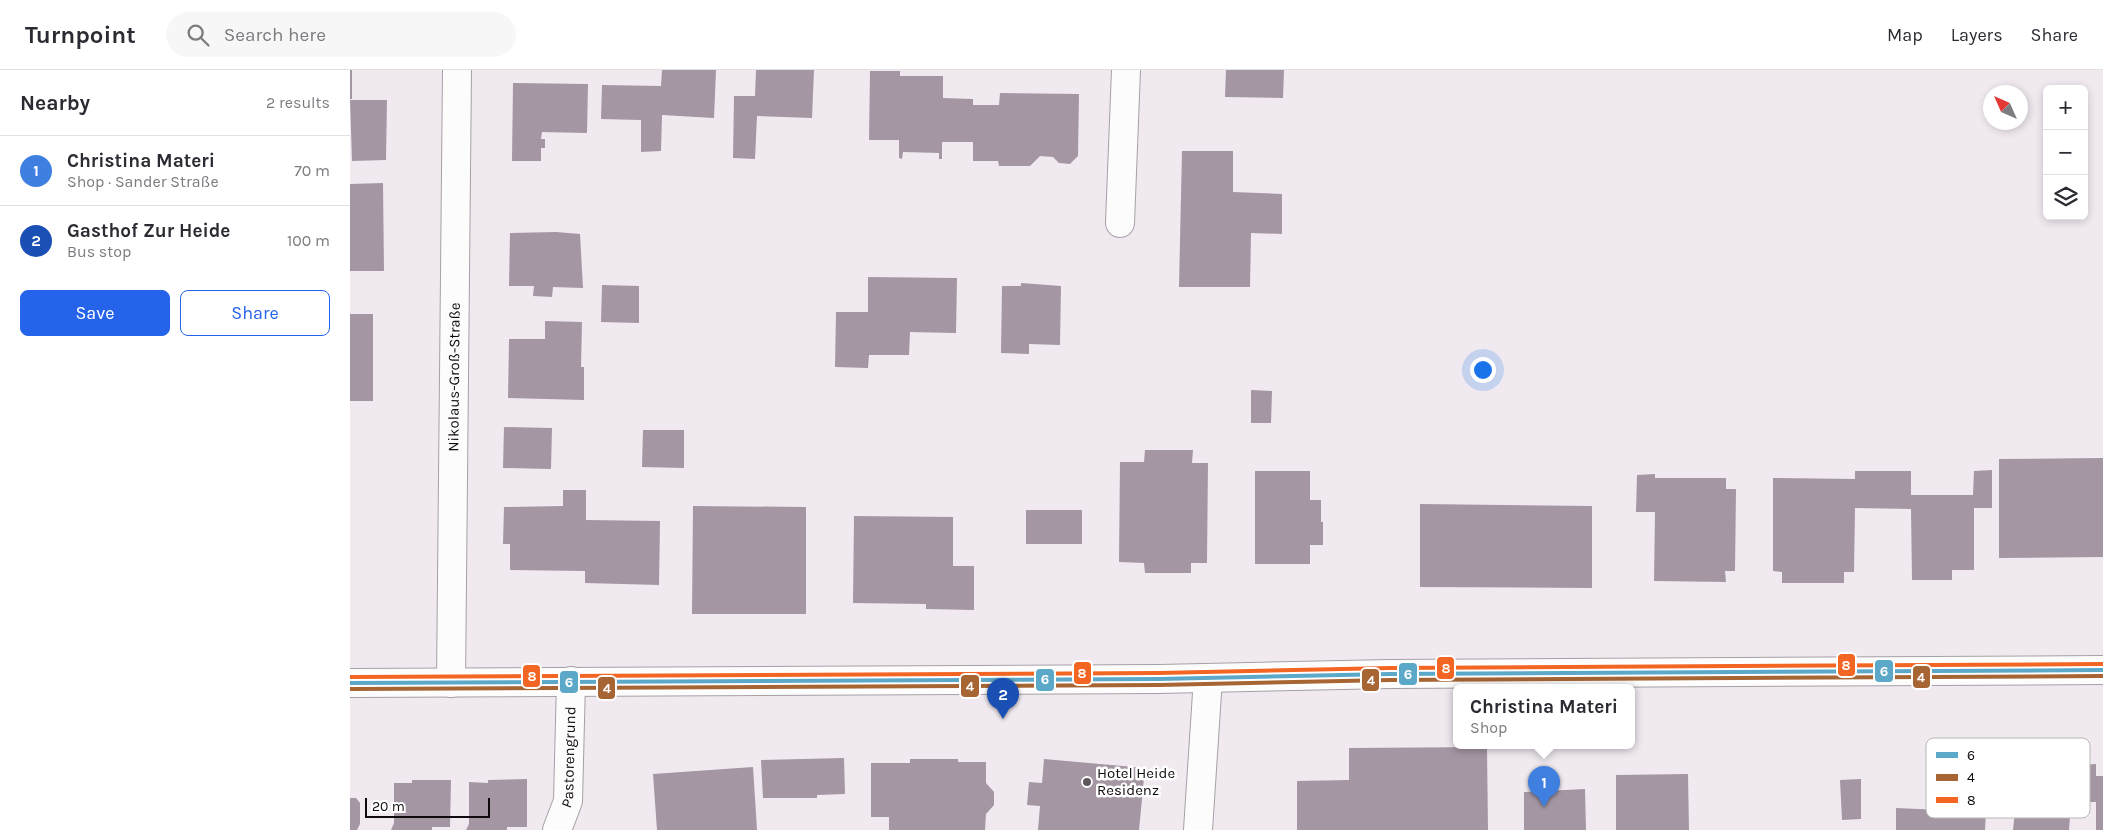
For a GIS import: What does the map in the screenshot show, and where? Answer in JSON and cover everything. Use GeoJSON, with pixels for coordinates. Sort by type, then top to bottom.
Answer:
{"type":"FeatureCollection","features":[{"type":"Feature","properties":{"kind":"street","name":"Nikolaus-Groß-Straße"},"geometry":{"type":"LineString","coordinates":[[451,683],[457,70]]}},
{"type":"Feature","properties":{"kind":"street"},"geometry":{"type":"LineString","coordinates":[[1120,223],[1126,70]]}},
{"type":"Feature","properties":{"kind":"street"},"geometry":{"type":"LineString","coordinates":[[350,683],[2103,670]]}},
{"type":"Feature","properties":{"kind":"street"},"geometry":{"type":"LineString","coordinates":[[1198,830],[1208,678]]}},
{"type":"Feature","properties":{"kind":"street","name":"Pastorengrund"},"geometry":{"type":"LineString","coordinates":[[557,830],[568,801],[571,681]]}},
{"type":"Feature","properties":{"kind":"building"},"geometry":{"type":"Polygon","coordinates":[[[350,70],[352,70],[352,99],[350,99],[350,70]]]}},
{"type":"Feature","properties":{"kind":"building"},"geometry":{"type":"Polygon","coordinates":[[[662,70],[716,70],[714,118],[662,115],[661,151],[641,152],[641,120],[601,119],[602,85],[661,86],[662,70]]]}},
{"type":"Feature","properties":{"kind":"building"},"geometry":{"type":"Polygon","coordinates":[[[756,70],[814,70],[812,118],[757,116],[755,159],[733,158],[734,96],[755,96],[756,70]]]}},
{"type":"Feature","properties":{"kind":"building"},"geometry":{"type":"Polygon","coordinates":[[[1226,70],[1284,70],[1283,98],[1225,97],[1226,70]]]}},
{"type":"Feature","properties":{"kind":"building"},"geometry":{"type":"Polygon","coordinates":[[[870,71],[900,71],[900,76],[943,76],[943,98],[973,99],[973,105],[999,105],[1000,93],[1079,94],[1078,156],[1070,164],[1059,163],[1053,157],[1040,156],[1030,166],[999,166],[998,161],[973,161],[973,142],[942,142],[942,159],[939,159],[939,153],[903,152],[902,159],[899,158],[899,140],[869,140],[870,71]]]}},
{"type":"Feature","properties":{"kind":"building"},"geometry":{"type":"Polygon","coordinates":[[[513,83],[588,84],[587,133],[542,132],[541,139],[545,139],[545,148],[541,148],[541,161],[512,161],[513,83]]]}},
{"type":"Feature","properties":{"kind":"building"},"geometry":{"type":"Polygon","coordinates":[[[350,100],[387,100],[386,160],[352,161],[350,100]]]}},
{"type":"Feature","properties":{"kind":"building"},"geometry":{"type":"Polygon","coordinates":[[[1182,151],[1233,151],[1233,192],[1282,194],[1282,234],[1251,233],[1250,287],[1179,287],[1182,151]]]}},
{"type":"Feature","properties":{"kind":"building"},"geometry":{"type":"Polygon","coordinates":[[[383,183],[384,271],[350,271],[350,184],[383,183]]]}},
{"type":"Feature","properties":{"kind":"building"},"geometry":{"type":"Polygon","coordinates":[[[556,232],[580,234],[583,288],[553,287],[552,297],[533,296],[534,286],[509,286],[510,233],[556,232]]]}},
{"type":"Feature","properties":{"kind":"building"},"geometry":{"type":"Polygon","coordinates":[[[868,277],[957,278],[956,333],[910,332],[909,355],[869,355],[868,368],[835,367],[836,312],[868,312],[868,277]]]}},
{"type":"Feature","properties":{"kind":"building"},"geometry":{"type":"Polygon","coordinates":[[[1021,283],[1061,286],[1060,345],[1029,344],[1029,354],[1001,353],[1002,286],[1021,286],[1021,283]]]}},
{"type":"Feature","properties":{"kind":"building"},"geometry":{"type":"Polygon","coordinates":[[[602,285],[639,286],[639,323],[601,322],[602,285]]]}},
{"type":"Feature","properties":{"kind":"building"},"geometry":{"type":"Polygon","coordinates":[[[350,314],[373,314],[373,401],[350,401],[350,314]]]}},
{"type":"Feature","properties":{"kind":"building"},"geometry":{"type":"Polygon","coordinates":[[[545,321],[582,322],[581,367],[584,367],[584,400],[508,398],[509,339],[545,339],[545,321]]]}},
{"type":"Feature","properties":{"kind":"building"},"geometry":{"type":"Polygon","coordinates":[[[1251,390],[1272,391],[1271,423],[1251,423],[1251,390]]]}},
{"type":"Feature","properties":{"kind":"building"},"geometry":{"type":"Polygon","coordinates":[[[504,427],[552,428],[551,469],[503,468],[504,427]]]}},
{"type":"Feature","properties":{"kind":"building"},"geometry":{"type":"Polygon","coordinates":[[[643,430],[684,430],[684,468],[642,467],[643,430]]]}},
{"type":"Feature","properties":{"kind":"building"},"geometry":{"type":"Polygon","coordinates":[[[1145,450],[1193,450],[1192,463],[1208,463],[1207,563],[1191,563],[1191,573],[1145,573],[1144,563],[1119,562],[1120,462],[1144,462],[1145,450]]]}},
{"type":"Feature","properties":{"kind":"building"},"geometry":{"type":"Polygon","coordinates":[[[2103,458],[2103,557],[1999,558],[1999,459],[2103,458]]]}},
{"type":"Feature","properties":{"kind":"building"},"geometry":{"type":"Polygon","coordinates":[[[1992,470],[1992,508],[1974,508],[1974,570],[1952,570],[1952,580],[1912,580],[1911,509],[1855,508],[1854,572],[1844,572],[1844,583],[1782,583],[1782,572],[1773,571],[1773,478],[1855,479],[1855,471],[1911,471],[1911,495],[1973,495],[1974,471],[1992,470]]]}},
{"type":"Feature","properties":{"kind":"building"},"geometry":{"type":"Polygon","coordinates":[[[1255,471],[1310,471],[1310,500],[1321,500],[1323,545],[1310,545],[1310,564],[1255,564],[1255,471]]]}},
{"type":"Feature","properties":{"kind":"building"},"geometry":{"type":"Polygon","coordinates":[[[1655,474],[1655,478],[1726,478],[1726,489],[1736,489],[1735,571],[1725,571],[1726,582],[1654,581],[1655,512],[1636,512],[1637,475],[1655,474]]]}},
{"type":"Feature","properties":{"kind":"building"},"geometry":{"type":"Polygon","coordinates":[[[563,490],[586,490],[586,520],[660,521],[659,585],[585,583],[585,571],[510,570],[510,544],[503,544],[504,507],[563,506],[563,490]]]}},
{"type":"Feature","properties":{"kind":"building"},"geometry":{"type":"Polygon","coordinates":[[[1420,504],[1592,506],[1592,588],[1420,587],[1420,504]]]}},
{"type":"Feature","properties":{"kind":"building"},"geometry":{"type":"Polygon","coordinates":[[[693,506],[806,507],[806,614],[692,614],[693,506]]]}},
{"type":"Feature","properties":{"kind":"building"},"geometry":{"type":"Polygon","coordinates":[[[1026,510],[1082,510],[1082,544],[1026,544],[1026,510]]]}},
{"type":"Feature","properties":{"kind":"building"},"geometry":{"type":"Polygon","coordinates":[[[854,516],[953,517],[953,566],[974,566],[974,610],[926,609],[926,604],[853,603],[854,516]]]}},
{"type":"Feature","properties":{"kind":"building"},"geometry":{"type":"Polygon","coordinates":[[[1453,747],[1453,749],[1487,749],[1488,830],[1297,830],[1297,781],[1349,780],[1349,748],[1453,747]]]}},
{"type":"Feature","properties":{"kind":"building"},"geometry":{"type":"Polygon","coordinates":[[[844,758],[845,794],[817,795],[817,798],[763,798],[761,760],[844,758]]]}},
{"type":"Feature","properties":{"kind":"building"},"geometry":{"type":"Polygon","coordinates":[[[910,759],[958,759],[958,762],[986,762],[986,783],[994,792],[994,805],[986,814],[985,830],[889,830],[889,817],[871,817],[871,763],[910,763],[910,759]]]}},
{"type":"Feature","properties":{"kind":"building"},"geometry":{"type":"Polygon","coordinates":[[[1044,759],[1145,768],[1139,830],[1038,830],[1040,806],[1027,805],[1029,782],[1042,783],[1044,759]]]}},
{"type":"Feature","properties":{"kind":"building"},"geometry":{"type":"Polygon","coordinates":[[[2090,764],[2096,764],[2096,776],[2103,776],[2103,830],[2096,830],[2096,802],[2090,802],[2090,764]]]}},
{"type":"Feature","properties":{"kind":"building"},"geometry":{"type":"Polygon","coordinates":[[[753,767],[757,830],[657,830],[653,774],[753,767]]]}},
{"type":"Feature","properties":{"kind":"building"},"geometry":{"type":"Polygon","coordinates":[[[1688,774],[1689,830],[1616,830],[1616,775],[1688,774]]]}},
{"type":"Feature","properties":{"kind":"building"},"geometry":{"type":"Polygon","coordinates":[[[527,779],[527,827],[507,827],[507,830],[466,830],[469,824],[469,782],[488,783],[488,780],[527,779]]]}},
{"type":"Feature","properties":{"kind":"building"},"geometry":{"type":"Polygon","coordinates":[[[1861,779],[1861,819],[1842,820],[1840,780],[1861,779]]]}},
{"type":"Feature","properties":{"kind":"building"},"geometry":{"type":"Polygon","coordinates":[[[412,780],[451,780],[450,827],[432,827],[432,830],[391,830],[394,823],[394,783],[412,783],[412,780]]]}},
{"type":"Feature","properties":{"kind":"building"},"geometry":{"type":"Polygon","coordinates":[[[1585,789],[1586,830],[1524,830],[1524,792],[1585,789]]]}},
{"type":"Feature","properties":{"kind":"building"},"geometry":{"type":"Polygon","coordinates":[[[350,798],[356,798],[360,803],[360,824],[357,830],[350,830],[350,798]]]}},
{"type":"Feature","properties":{"kind":"building"},"geometry":{"type":"Polygon","coordinates":[[[1896,808],[1926,809],[1926,818],[1986,818],[1985,830],[1896,830],[1896,808]]]}},
{"type":"Feature","properties":{"kind":"building"},"geometry":{"type":"Polygon","coordinates":[[[2014,818],[2070,818],[2069,830],[2013,830],[2014,818]]]}},
{"type":"Feature","properties":{"kind":"transit line","name":"8"},"geometry":{"type":"LineString","coordinates":[[350,677],[1159,673],[1390,668],[2103,664]]}},
{"type":"Feature","properties":{"kind":"transit line","name":"6"},"geometry":{"type":"LineString","coordinates":[[350,683],[1159,679],[1390,674],[2103,670]]}},
{"type":"Feature","properties":{"kind":"transit line","name":"4"},"geometry":{"type":"LineString","coordinates":[[350,689],[1159,685],[1390,680],[2103,676]]}},
{"type":"Feature","properties":{"kind":"place","name":"Gasthof Zur Heide"},"geometry":{"type":"Point","coordinates":[1003,719]}},
{"type":"Feature","properties":{"kind":"place","name":"Hotel Heide Residenz"},"geometry":{"type":"Point","coordinates":[1087,782]}},
{"type":"Feature","properties":{"kind":"place","name":"Christina Materi"},"geometry":{"type":"Point","coordinates":[1544,807]}}]}
